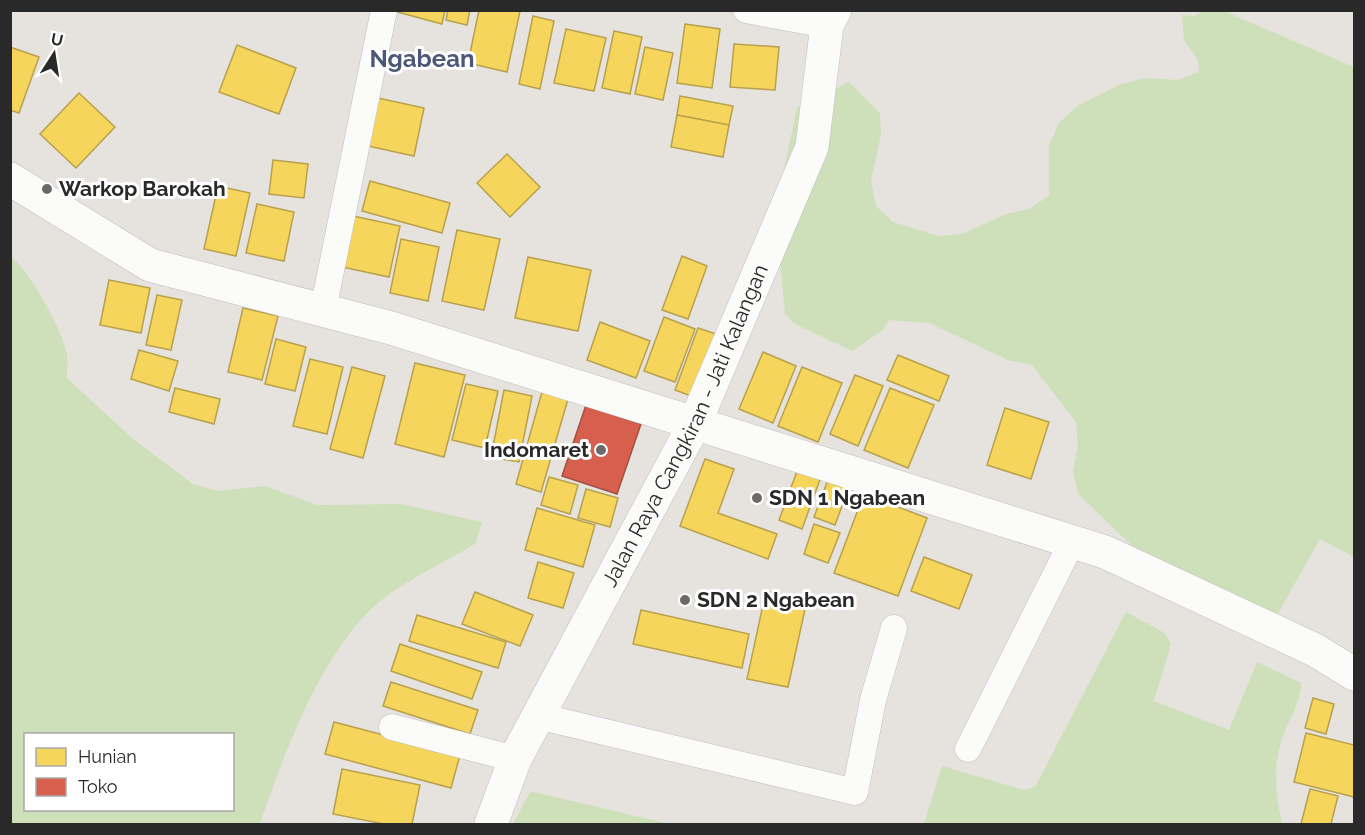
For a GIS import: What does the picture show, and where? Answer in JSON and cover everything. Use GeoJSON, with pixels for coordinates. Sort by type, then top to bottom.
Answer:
{"type":"FeatureCollection","features":[{"type":"Feature","properties":{"kind":"street"},"geometry":{"type":"LineString","coordinates":[[323,310],[384,10]]}},
{"type":"Feature","properties":{"kind":"street"},"geometry":{"type":"LineString","coordinates":[[746,10],[831,18]]}},
{"type":"Feature","properties":{"kind":"street","name":"Jalan Raya Cangkiran - Jati Kalangan"},"geometry":{"type":"LineString","coordinates":[[491,825],[515,759],[695,423],[812,147],[831,18]]}},
{"type":"Feature","properties":{"kind":"street"},"geometry":{"type":"LineString","coordinates":[[10,179],[150,266],[391,328],[1105,552],[1315,650],[1354,674]]}},
{"type":"Feature","properties":{"kind":"street"},"geometry":{"type":"LineString","coordinates":[[968,749],[1072,542]]}},
{"type":"Feature","properties":{"kind":"street"},"geometry":{"type":"LineString","coordinates":[[538,716],[855,792],[873,700],[894,628]]}},
{"type":"Feature","properties":{"kind":"street"},"geometry":{"type":"LineString","coordinates":[[392,727],[515,759]]}},
{"type":"Feature","properties":{"kind":"green space"},"geometry":{"type":"Polygon","coordinates":[[[1204,11],[1224,11],[1354,67],[1354,557],[1320,539],[1277,615],[1150,563],[1078,494],[1073,470],[1078,446],[1076,422],[1032,365],[1008,360],[929,323],[889,320],[883,330],[852,351],[793,323],[785,313],[775,213],[797,108],[849,82],[880,113],[881,135],[871,180],[876,206],[893,222],[938,236],[962,234],[1006,214],[1029,209],[1049,196],[1049,145],[1059,123],[1077,106],[1119,85],[1145,78],[1177,80],[1199,72],[1198,60],[1184,40],[1182,15],[1194,16],[1204,11]]]}},
{"type":"Feature","properties":{"kind":"green space"},"geometry":{"type":"Polygon","coordinates":[[[11,257],[36,287],[59,331],[67,354],[67,378],[133,439],[193,484],[217,491],[265,486],[317,505],[401,504],[482,522],[475,544],[388,595],[365,615],[345,640],[326,669],[294,732],[260,824],[11,824],[11,257]]]}},
{"type":"Feature","properties":{"kind":"green space"},"geometry":{"type":"Polygon","coordinates":[[[1126,612],[1165,633],[1171,644],[1154,701],[1229,730],[1257,662],[1301,683],[1297,703],[1283,736],[1277,758],[1277,791],[1282,824],[924,824],[942,766],[1024,790],[1035,787],[1126,612]]]}},
{"type":"Feature","properties":{"kind":"green space"},"geometry":{"type":"Polygon","coordinates":[[[530,792],[538,793],[670,824],[513,824],[530,792]]]}},
{"type":"Feature","properties":{"kind":"building: Hunian"},"geometry":{"type":"Polygon","coordinates":[[[390,10],[445,10],[442,24],[390,10]]]}},
{"type":"Feature","properties":{"kind":"building: Hunian"},"geometry":{"type":"Polygon","coordinates":[[[448,10],[470,10],[467,25],[446,20],[448,10]]]}},
{"type":"Feature","properties":{"kind":"building: Hunian"},"geometry":{"type":"Polygon","coordinates":[[[479,10],[520,11],[507,72],[468,63],[479,10]]]}},
{"type":"Feature","properties":{"kind":"building: Hunian"},"geometry":{"type":"Polygon","coordinates":[[[533,16],[554,21],[540,89],[519,84],[533,16]]]}},
{"type":"Feature","properties":{"kind":"building: Hunian"},"geometry":{"type":"Polygon","coordinates":[[[685,24],[720,29],[712,88],[677,83],[685,24]]]}},
{"type":"Feature","properties":{"kind":"building: Hunian"},"geometry":{"type":"Polygon","coordinates":[[[566,29],[606,38],[594,91],[554,83],[566,29]]]}},
{"type":"Feature","properties":{"kind":"building: Hunian"},"geometry":{"type":"Polygon","coordinates":[[[614,31],[642,37],[630,94],[602,88],[614,31]]]}},
{"type":"Feature","properties":{"kind":"building: Hunian"},"geometry":{"type":"Polygon","coordinates":[[[734,44],[779,47],[775,90],[730,87],[734,44]]]}},
{"type":"Feature","properties":{"kind":"building: Hunian"},"geometry":{"type":"Polygon","coordinates":[[[237,45],[296,68],[279,114],[219,92],[237,45]]]}},
{"type":"Feature","properties":{"kind":"building: Hunian"},"geometry":{"type":"Polygon","coordinates":[[[10,47],[39,57],[19,113],[10,110],[10,47]]]}},
{"type":"Feature","properties":{"kind":"building: Hunian"},"geometry":{"type":"Polygon","coordinates":[[[645,47],[673,53],[663,100],[635,94],[645,47]]]}},
{"type":"Feature","properties":{"kind":"building: Hunian"},"geometry":{"type":"Polygon","coordinates":[[[79,93],[115,127],[76,168],[40,134],[79,93]]]}},
{"type":"Feature","properties":{"kind":"building: Hunian"},"geometry":{"type":"Polygon","coordinates":[[[680,96],[733,106],[729,125],[677,115],[680,96]]]}},
{"type":"Feature","properties":{"kind":"building: Hunian"},"geometry":{"type":"Polygon","coordinates":[[[378,98],[424,108],[414,156],[368,146],[378,98]]]}},
{"type":"Feature","properties":{"kind":"building: Hunian"},"geometry":{"type":"Polygon","coordinates":[[[677,115],[729,125],[723,157],[671,147],[677,115]]]}},
{"type":"Feature","properties":{"kind":"building: Hunian"},"geometry":{"type":"Polygon","coordinates":[[[507,154],[540,187],[510,217],[477,183],[507,154]]]}},
{"type":"Feature","properties":{"kind":"building: Hunian"},"geometry":{"type":"Polygon","coordinates":[[[273,160],[308,164],[304,198],[269,194],[273,160]]]}},
{"type":"Feature","properties":{"kind":"building: Hunian"},"geometry":{"type":"Polygon","coordinates":[[[370,181],[450,203],[442,233],[362,211],[370,181]]]}},
{"type":"Feature","properties":{"kind":"building: Hunian"},"geometry":{"type":"Polygon","coordinates":[[[218,186],[250,193],[236,256],[204,249],[218,186]]]}},
{"type":"Feature","properties":{"kind":"building: Hunian"},"geometry":{"type":"Polygon","coordinates":[[[257,204],[294,212],[284,261],[246,253],[257,204]]]}},
{"type":"Feature","properties":{"kind":"building: Hunian"},"geometry":{"type":"Polygon","coordinates":[[[353,216],[400,226],[389,277],[342,267],[353,216]]]}},
{"type":"Feature","properties":{"kind":"building: Hunian"},"geometry":{"type":"Polygon","coordinates":[[[457,230],[500,239],[484,310],[442,301],[457,230]]]}},
{"type":"Feature","properties":{"kind":"building: Hunian"},"geometry":{"type":"Polygon","coordinates":[[[401,239],[439,247],[428,301],[390,293],[401,239]]]}},
{"type":"Feature","properties":{"kind":"building: Hunian"},"geometry":{"type":"Polygon","coordinates":[[[682,256],[707,266],[688,319],[662,310],[682,256]]]}},
{"type":"Feature","properties":{"kind":"building: Hunian"},"geometry":{"type":"Polygon","coordinates":[[[528,257],[591,270],[578,331],[515,318],[528,257]]]}},
{"type":"Feature","properties":{"kind":"building: Hunian"},"geometry":{"type":"Polygon","coordinates":[[[109,280],[150,288],[141,333],[100,325],[109,280]]]}},
{"type":"Feature","properties":{"kind":"building: Hunian"},"geometry":{"type":"Polygon","coordinates":[[[157,295],[182,300],[171,350],[146,345],[157,295]]]}},
{"type":"Feature","properties":{"kind":"building: Hunian"},"geometry":{"type":"Polygon","coordinates":[[[243,308],[278,316],[262,380],[228,372],[243,308]]]}},
{"type":"Feature","properties":{"kind":"building: Hunian"},"geometry":{"type":"Polygon","coordinates":[[[664,317],[695,329],[675,382],[644,371],[664,317]]]}},
{"type":"Feature","properties":{"kind":"building: Hunian"},"geometry":{"type":"Polygon","coordinates":[[[600,322],[650,341],[636,378],[587,360],[600,322]]]}},
{"type":"Feature","properties":{"kind":"building: Hunian"},"geometry":{"type":"Polygon","coordinates":[[[698,328],[725,337],[702,400],[675,390],[698,328]]]}},
{"type":"Feature","properties":{"kind":"building: Hunian"},"geometry":{"type":"Polygon","coordinates":[[[276,339],[306,347],[295,391],[265,384],[276,339]]]}},
{"type":"Feature","properties":{"kind":"building: Hunian"},"geometry":{"type":"Polygon","coordinates":[[[139,350],[178,361],[169,391],[131,379],[139,350]]]}},
{"type":"Feature","properties":{"kind":"building: Hunian"},"geometry":{"type":"Polygon","coordinates":[[[763,352],[796,366],[773,423],[739,409],[763,352]]]}},
{"type":"Feature","properties":{"kind":"building: Hunian"},"geometry":{"type":"Polygon","coordinates":[[[898,355],[949,376],[939,401],[887,380],[898,355]]]}},
{"type":"Feature","properties":{"kind":"building: Hunian"},"geometry":{"type":"Polygon","coordinates":[[[310,359],[343,367],[327,434],[293,426],[310,359]]]}},
{"type":"Feature","properties":{"kind":"building: Hunian"},"geometry":{"type":"Polygon","coordinates":[[[415,363],[465,375],[444,457],[395,444],[415,363]]]}},
{"type":"Feature","properties":{"kind":"building: Hunian"},"geometry":{"type":"Polygon","coordinates":[[[352,367],[385,376],[363,458],[330,449],[352,367]]]}},
{"type":"Feature","properties":{"kind":"building: Hunian"},"geometry":{"type":"Polygon","coordinates":[[[802,367],[842,383],[818,442],[778,426],[802,367]]]}},
{"type":"Feature","properties":{"kind":"building: Hunian"},"geometry":{"type":"Polygon","coordinates":[[[855,375],[883,386],[858,446],[830,434],[855,375]]]}},
{"type":"Feature","properties":{"kind":"building: Hunian"},"geometry":{"type":"Polygon","coordinates":[[[466,384],[498,391],[485,448],[452,440],[466,384]]]}},
{"type":"Feature","properties":{"kind":"building: Hunian"},"geometry":{"type":"Polygon","coordinates":[[[175,388],[220,399],[214,424],[169,412],[175,388]]]}},
{"type":"Feature","properties":{"kind":"building: Hunian"},"geometry":{"type":"Polygon","coordinates":[[[890,388],[934,405],[908,468],[864,450],[890,388]]]}},
{"type":"Feature","properties":{"kind":"building: Hunian"},"geometry":{"type":"Polygon","coordinates":[[[504,390],[532,396],[519,462],[491,457],[504,390]]]}},
{"type":"Feature","properties":{"kind":"building: Hunian"},"geometry":{"type":"Polygon","coordinates":[[[542,392],[568,399],[541,492],[516,484],[542,392]]]}},
{"type":"Feature","properties":{"kind":"building: Hunian"},"geometry":{"type":"Polygon","coordinates":[[[1005,408],[1049,422],[1031,479],[987,465],[1005,408]]]}},
{"type":"Feature","properties":{"kind":"building: Hunian"},"geometry":{"type":"Polygon","coordinates":[[[705,459],[734,469],[718,513],[777,534],[768,559],[680,526],[705,459]]]}},
{"type":"Feature","properties":{"kind":"building: Hunian"},"geometry":{"type":"Polygon","coordinates":[[[799,466],[822,474],[802,529],[779,520],[799,466]]]}},
{"type":"Feature","properties":{"kind":"building: Hunian"},"geometry":{"type":"Polygon","coordinates":[[[831,472],[852,479],[835,525],[814,517],[831,472]]]}},
{"type":"Feature","properties":{"kind":"building: Hunian"},"geometry":{"type":"Polygon","coordinates":[[[549,477],[578,485],[570,514],[541,505],[549,477]]]}},
{"type":"Feature","properties":{"kind":"building: Hunian"},"geometry":{"type":"Polygon","coordinates":[[[586,489],[618,498],[610,527],[578,518],[586,489]]]}},
{"type":"Feature","properties":{"kind":"building: Hunian"},"geometry":{"type":"Polygon","coordinates":[[[864,494],[927,518],[898,596],[834,573],[864,494]]]}},
{"type":"Feature","properties":{"kind":"building: Hunian"},"geometry":{"type":"Polygon","coordinates":[[[537,508],[595,525],[583,567],[525,550],[537,508]]]}},
{"type":"Feature","properties":{"kind":"building: Hunian"},"geometry":{"type":"Polygon","coordinates":[[[814,524],[840,533],[828,563],[804,554],[814,524]]]}},
{"type":"Feature","properties":{"kind":"building: Hunian"},"geometry":{"type":"Polygon","coordinates":[[[924,557],[972,575],[959,609],[911,591],[924,557]]]}},
{"type":"Feature","properties":{"kind":"building: Hunian"},"geometry":{"type":"Polygon","coordinates":[[[538,562],[574,573],[563,608],[528,598],[538,562]]]}},
{"type":"Feature","properties":{"kind":"building: Hunian"},"geometry":{"type":"Polygon","coordinates":[[[766,591],[807,600],[788,687],[747,679],[766,591]]]}},
{"type":"Feature","properties":{"kind":"building: Hunian"},"geometry":{"type":"Polygon","coordinates":[[[475,592],[533,615],[520,646],[462,624],[475,592]]]}},
{"type":"Feature","properties":{"kind":"building: Hunian"},"geometry":{"type":"Polygon","coordinates":[[[641,610],[749,634],[742,668],[633,644],[641,610]]]}},
{"type":"Feature","properties":{"kind":"building: Hunian"},"geometry":{"type":"Polygon","coordinates":[[[417,615],[506,642],[498,668],[409,641],[417,615]]]}},
{"type":"Feature","properties":{"kind":"building: Hunian"},"geometry":{"type":"Polygon","coordinates":[[[400,644],[482,672],[472,699],[391,671],[400,644]]]}},
{"type":"Feature","properties":{"kind":"building: Hunian"},"geometry":{"type":"Polygon","coordinates":[[[391,682],[478,710],[470,734],[383,706],[391,682]]]}},
{"type":"Feature","properties":{"kind":"building: Hunian"},"geometry":{"type":"Polygon","coordinates":[[[1313,698],[1334,704],[1326,734],[1305,728],[1313,698]]]}},
{"type":"Feature","properties":{"kind":"building: Hunian"},"geometry":{"type":"Polygon","coordinates":[[[334,722],[460,755],[451,788],[325,754],[334,722]]]}},
{"type":"Feature","properties":{"kind":"building: Hunian"},"geometry":{"type":"Polygon","coordinates":[[[1306,733],[1354,745],[1354,797],[1294,782],[1306,733]]]}},
{"type":"Feature","properties":{"kind":"building: Hunian"},"geometry":{"type":"Polygon","coordinates":[[[342,769],[420,785],[412,824],[384,824],[333,814],[342,769]]]}},
{"type":"Feature","properties":{"kind":"building: Hunian"},"geometry":{"type":"Polygon","coordinates":[[[1310,789],[1338,796],[1331,824],[1301,824],[1310,789]]]}},
{"type":"Feature","properties":{"kind":"building: Toko","name":"Indomaret"},"geometry":{"type":"Polygon","coordinates":[[[586,405],[641,424],[617,494],[562,476],[586,405]]]}},
{"type":"Feature","properties":{"kind":"place","name":"Warkop Barokah"},"geometry":{"type":"Point","coordinates":[47,189]}},
{"type":"Feature","properties":{"kind":"place","name":"Indomaret"},"geometry":{"type":"Point","coordinates":[601,450]}},
{"type":"Feature","properties":{"kind":"place","name":"SDN 1 Ngabean"},"geometry":{"type":"Point","coordinates":[757,498]}},
{"type":"Feature","properties":{"kind":"place","name":"SDN 2 Ngabean"},"geometry":{"type":"Point","coordinates":[685,600]}},
{"type":"Feature","properties":{"kind":"district","name":"Ngabean"},"geometry":{"type":"Point","coordinates":[422,59]}}]}
